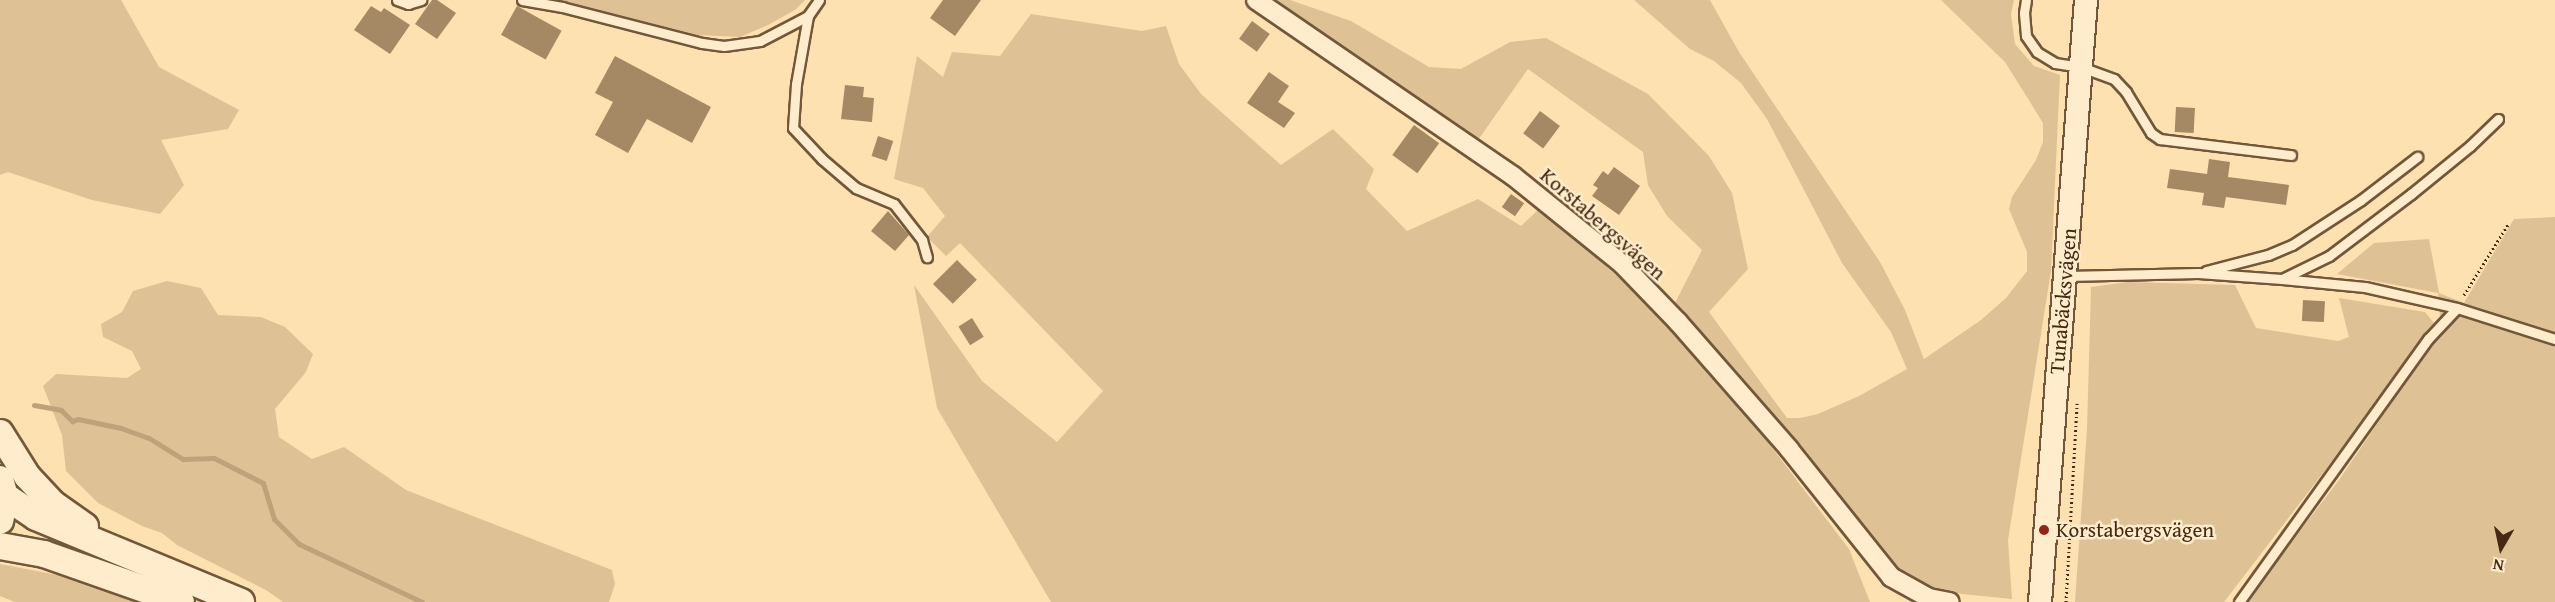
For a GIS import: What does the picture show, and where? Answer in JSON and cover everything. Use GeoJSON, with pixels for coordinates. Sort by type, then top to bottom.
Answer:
{"type":"FeatureCollection","features":[{"type":"Feature","properties":{"kind":"main road"},"geometry":{"type":"LineString","coordinates":[[0,433],[27,476],[53,504],[123,552]]}},
{"type":"Feature","properties":{"kind":"main road"},"geometry":{"type":"LineString","coordinates":[[3,488],[36,517],[241,602]]}},
{"type":"Feature","properties":{"kind":"main road"},"geometry":{"type":"LineString","coordinates":[[0,521],[3,488]]}},
{"type":"Feature","properties":{"kind":"main road"},"geometry":{"type":"LineString","coordinates":[[0,546],[44,554],[180,602]]}},
{"type":"Feature","properties":{"kind":"street","name":"Korstabergsvägen"},"geometry":{"type":"LineString","coordinates":[[1256,0],[1513,176],[1622,264],[1678,322],[1789,449],[1891,577],[1929,598],[1950,602]]}},
{"type":"Feature","properties":{"kind":"street","name":"Tunabäcksvägen"},"geometry":{"type":"LineString","coordinates":[[2040,602],[2086,0]]}},
{"type":"Feature","properties":{"kind":"lane"},"geometry":{"type":"LineString","coordinates":[[397,0],[408,4],[421,0]]}},
{"type":"Feature","properties":{"kind":"lane"},"geometry":{"type":"LineString","coordinates":[[522,0],[562,7],[702,43],[724,46],[760,41],[808,16]]}},
{"type":"Feature","properties":{"kind":"lane"},"geometry":{"type":"LineString","coordinates":[[819,0],[808,16],[796,84],[792,128],[822,159],[856,188],[894,204],[922,240],[927,257]]}},
{"type":"Feature","properties":{"kind":"lane"},"geometry":{"type":"LineString","coordinates":[[2026,0],[2024,14],[2026,36],[2037,52],[2055,63],[2081,67],[2114,79],[2126,92],[2151,133],[2160,139],[2290,155]]}},
{"type":"Feature","properties":{"kind":"lane"},"geometry":{"type":"LineString","coordinates":[[2282,279],[2338,249],[2436,174],[2498,119]]}},
{"type":"Feature","properties":{"kind":"lane"},"geometry":{"type":"LineString","coordinates":[[2198,273],[2268,255],[2292,245],[2361,200],[2417,157]]}},
{"type":"Feature","properties":{"kind":"lane"},"geometry":{"type":"LineString","coordinates":[[2065,276],[2198,273],[2365,287],[2457,308],[2555,339]]}},
{"type":"Feature","properties":{"kind":"lane"},"geometry":{"type":"LineString","coordinates":[[2239,602],[2428,339],[2457,308]]}},
{"type":"Feature","properties":{"kind":"path"},"geometry":{"type":"LineString","coordinates":[[2457,308],[2509,223]]}},
{"type":"Feature","properties":{"kind":"path"},"geometry":{"type":"LineString","coordinates":[[2067,602],[2078,400]]}},
{"type":"Feature","properties":{"kind":"shaded area"},"geometry":{"type":"Polygon","coordinates":[[[0,0],[121,0],[159,67],[239,110],[228,129],[161,140],[184,185],[160,214],[92,200],[8,172],[0,175],[0,0]]]}},
{"type":"Feature","properties":{"kind":"shaded area"},"geometry":{"type":"Polygon","coordinates":[[[555,0],[805,0],[795,10],[740,37],[698,35],[555,0]]]}},
{"type":"Feature","properties":{"kind":"shaded area"},"geometry":{"type":"Polygon","coordinates":[[[1267,0],[1290,0],[1351,21],[1429,67],[1461,69],[1510,42],[1546,38],[1648,94],[1709,156],[1732,193],[1748,269],[1709,312],[1787,418],[1800,418],[1818,414],[1859,396],[1907,369],[1891,332],[1842,263],[1767,119],[1741,83],[1714,61],[1690,49],[1634,0],[1710,0],[1739,52],[1880,262],[1905,310],[1924,359],[1981,320],[2006,298],[2027,271],[2027,252],[2009,209],[2012,197],[2036,160],[2043,142],[2043,123],[2005,62],[1941,0],[2014,0],[2011,14],[2015,44],[2034,66],[2060,75],[2051,271],[2008,540],[2012,599],[1962,594],[1927,587],[1901,572],[1674,305],[1702,250],[1667,216],[1648,185],[1643,152],[1528,69],[1478,140],[1395,82],[1267,0]]]}},
{"type":"Feature","properties":{"kind":"shaded area"},"geometry":{"type":"Polygon","coordinates":[[[1031,14],[1142,31],[1166,26],[1179,64],[1201,94],[1281,165],[1333,129],[1374,169],[1366,189],[1407,231],[1478,199],[1521,226],[1541,207],[1663,318],[1739,404],[1849,549],[1870,602],[1051,602],[937,408],[914,285],[982,381],[1057,442],[1103,391],[960,243],[946,256],[927,237],[945,216],[923,188],[894,179],[917,56],[943,77],[952,52],[1000,56],[1031,14]]]}},
{"type":"Feature","properties":{"kind":"shaded area"},"geometry":{"type":"Polygon","coordinates":[[[2555,217],[2555,602],[2246,602],[2339,480],[2441,330],[2438,293],[2337,274],[2374,243],[2429,239],[2439,293],[2464,303],[2514,219],[2555,217]]]}},
{"type":"Feature","properties":{"kind":"shaded area"},"geometry":{"type":"Polygon","coordinates":[[[167,281],[201,288],[218,315],[261,317],[285,327],[313,354],[306,372],[275,409],[279,437],[312,459],[344,447],[406,490],[612,570],[615,584],[609,602],[283,602],[266,590],[177,545],[162,533],[142,526],[98,503],[66,471],[62,435],[43,386],[56,374],[127,378],[141,369],[132,351],[103,337],[101,324],[122,312],[133,291],[167,281]]]}},
{"type":"Feature","properties":{"kind":"shaded area"},"geometry":{"type":"Polygon","coordinates":[[[2128,282],[2235,285],[2256,328],[2338,341],[2349,337],[2339,298],[2425,312],[2434,323],[2224,602],[2075,602],[2087,429],[2091,287],[2128,282]]]}},
{"type":"Feature","properties":{"kind":"shaded area"},"geometry":{"type":"Polygon","coordinates":[[[0,564],[63,576],[136,602],[15,602],[0,596],[0,564]]]}},
{"type":"Feature","properties":{"kind":"building"},"geometry":{"type":"Polygon","coordinates":[[[432,0],[437,0],[456,13],[437,39],[415,24],[432,0]]]}},
{"type":"Feature","properties":{"kind":"building"},"geometry":{"type":"Polygon","coordinates":[[[943,0],[981,0],[955,36],[930,18],[943,0]]]}},
{"type":"Feature","properties":{"kind":"building"},"geometry":{"type":"Polygon","coordinates":[[[371,6],[381,12],[384,8],[410,25],[390,54],[354,30],[371,6]]]}},
{"type":"Feature","properties":{"kind":"building"},"geometry":{"type":"Polygon","coordinates":[[[517,6],[562,31],[546,60],[501,35],[517,6]]]}},
{"type":"Feature","properties":{"kind":"building"},"geometry":{"type":"Polygon","coordinates":[[[1252,21],[1270,34],[1257,52],[1239,39],[1252,21]]]}},
{"type":"Feature","properties":{"kind":"building"},"geometry":{"type":"Polygon","coordinates":[[[615,56],[711,107],[692,143],[647,119],[628,153],[595,135],[613,102],[595,93],[615,56]]]}},
{"type":"Feature","properties":{"kind":"building"},"geometry":{"type":"Polygon","coordinates":[[[1269,72],[1289,86],[1278,102],[1295,113],[1284,128],[1247,103],[1269,72]]]}},
{"type":"Feature","properties":{"kind":"building"},"geometry":{"type":"Polygon","coordinates":[[[845,85],[864,87],[863,97],[874,98],[872,122],[841,119],[845,85]]]}},
{"type":"Feature","properties":{"kind":"building"},"geometry":{"type":"Polygon","coordinates":[[[2176,107],[2195,108],[2194,133],[2175,132],[2176,107]]]}},
{"type":"Feature","properties":{"kind":"building"},"geometry":{"type":"Polygon","coordinates":[[[1540,111],[1560,126],[1543,148],[1523,133],[1540,111]]]}},
{"type":"Feature","properties":{"kind":"building"},"geometry":{"type":"Polygon","coordinates":[[[1414,125],[1439,143],[1417,173],[1392,155],[1414,125]]]}},
{"type":"Feature","properties":{"kind":"building"},"geometry":{"type":"Polygon","coordinates":[[[878,136],[893,141],[887,161],[872,156],[878,136]]]}},
{"type":"Feature","properties":{"kind":"building"},"geometry":{"type":"Polygon","coordinates":[[[2209,159],[2230,162],[2228,177],[2289,185],[2286,205],[2226,197],[2224,208],[2202,205],[2204,193],[2167,188],[2170,169],[2207,174],[2209,159]]]}},
{"type":"Feature","properties":{"kind":"building"},"geometry":{"type":"Polygon","coordinates":[[[1614,167],[1640,186],[1619,215],[1592,196],[1598,188],[1593,185],[1603,171],[1608,175],[1614,167]]]}},
{"type":"Feature","properties":{"kind":"building"},"geometry":{"type":"Polygon","coordinates":[[[1511,194],[1524,203],[1515,216],[1502,207],[1511,194]]]}},
{"type":"Feature","properties":{"kind":"building"},"geometry":{"type":"Polygon","coordinates":[[[888,211],[909,235],[895,251],[871,231],[888,211]]]}},
{"type":"Feature","properties":{"kind":"building"},"geometry":{"type":"Polygon","coordinates":[[[957,260],[977,280],[953,304],[933,284],[957,260]]]}},
{"type":"Feature","properties":{"kind":"building"},"geometry":{"type":"Polygon","coordinates":[[[2303,300],[2325,301],[2324,322],[2302,321],[2303,300]]]}},
{"type":"Feature","properties":{"kind":"building"},"geometry":{"type":"Polygon","coordinates":[[[972,318],[984,337],[970,345],[958,326],[972,318]]]}},
{"type":"Feature","properties":{"kind":"waterway"},"geometry":{"type":"LineString","coordinates":[[34,405],[61,410],[72,421],[78,419],[121,428],[149,438],[183,459],[214,458],[263,483],[274,519],[299,544],[422,602]]}},
{"type":"Feature","properties":{"kind":"place","name":"Korstabergsvägen"},"geometry":{"type":"Point","coordinates":[2044,530]}}]}
